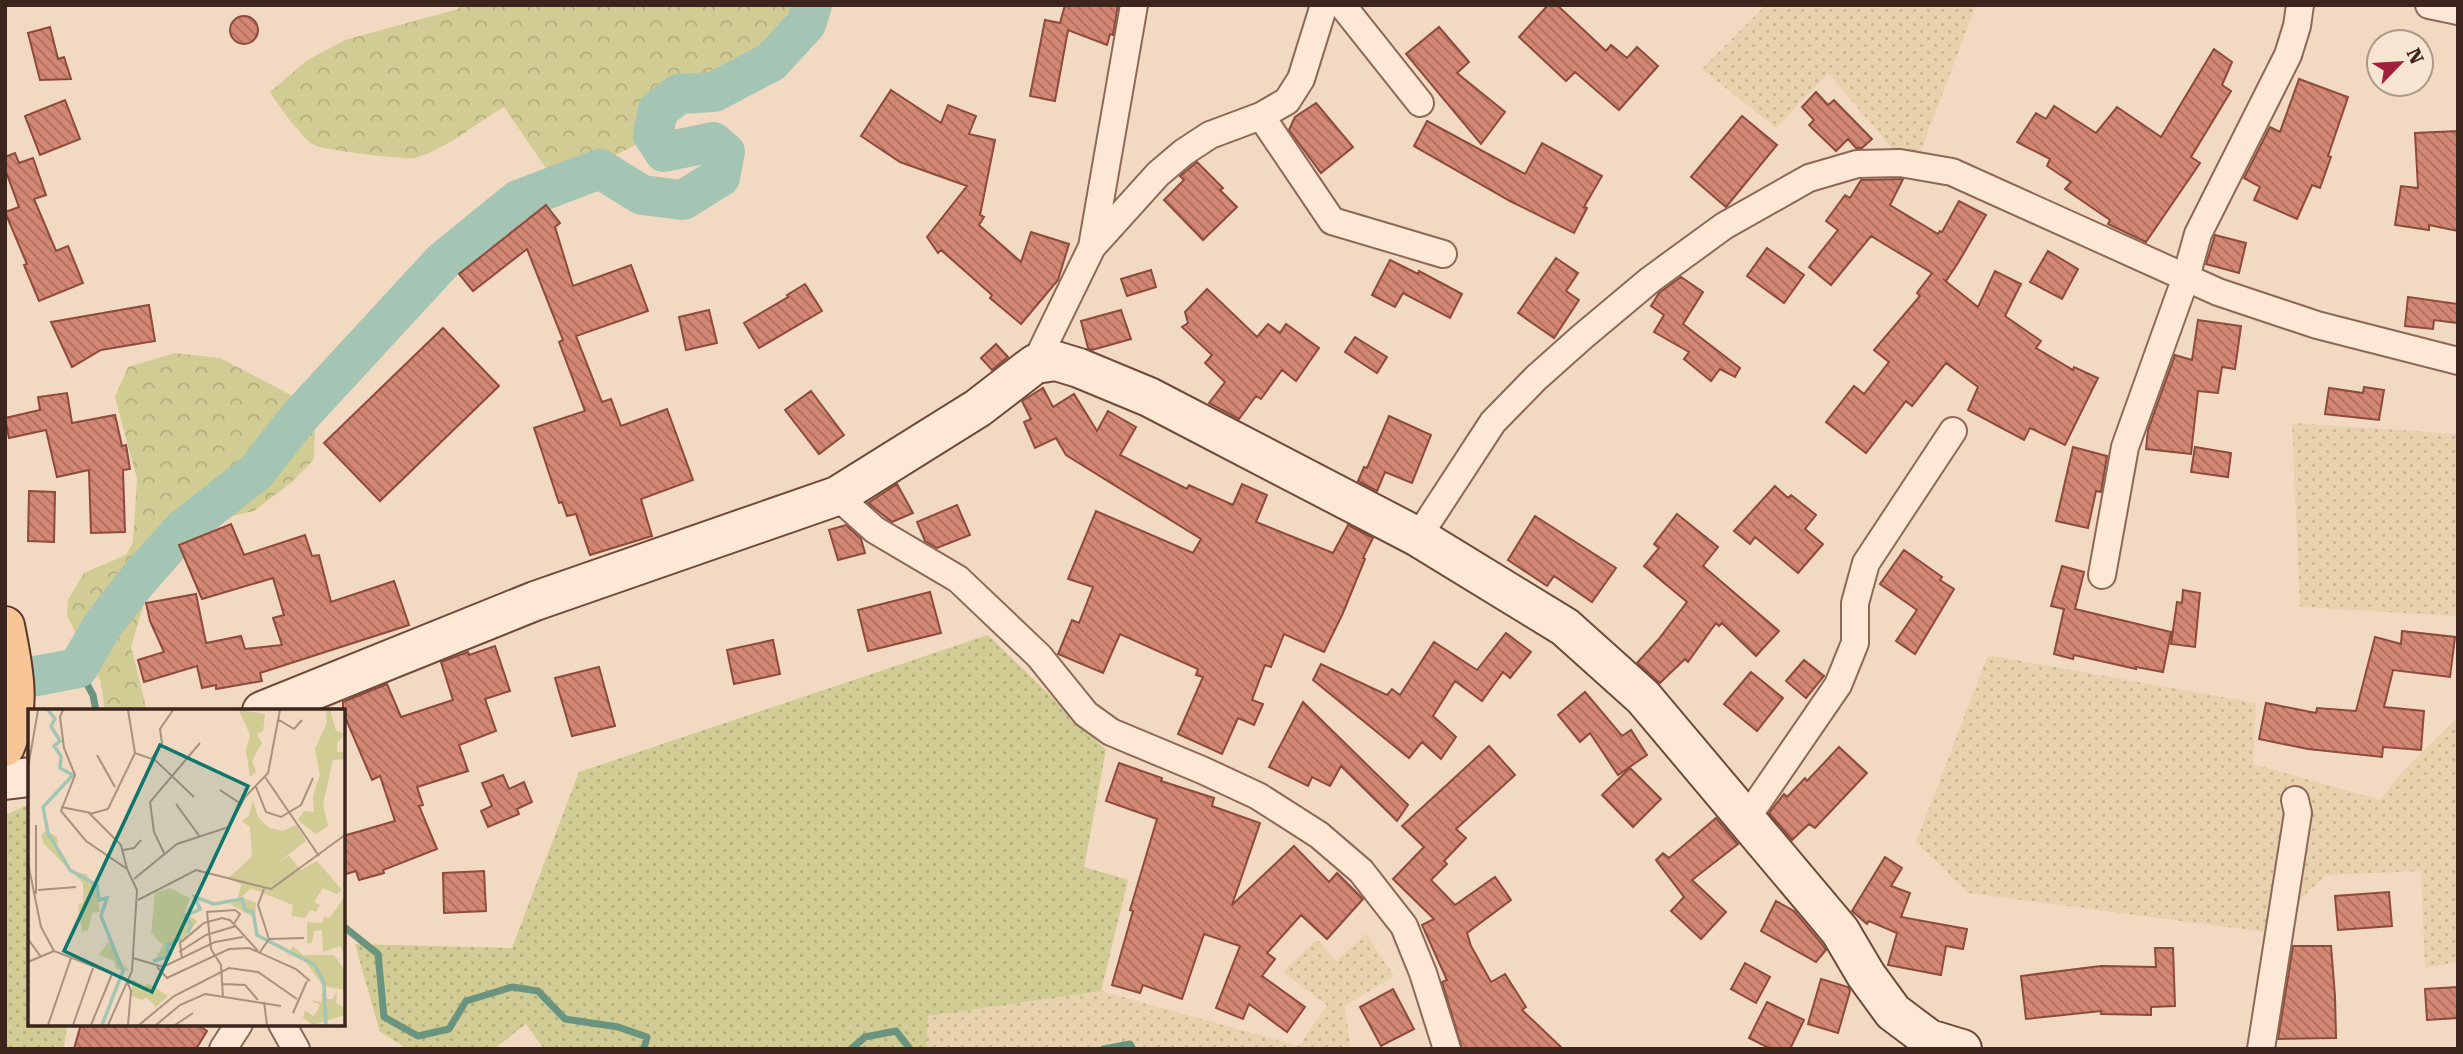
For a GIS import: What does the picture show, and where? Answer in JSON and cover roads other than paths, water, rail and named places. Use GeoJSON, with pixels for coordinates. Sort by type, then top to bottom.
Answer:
{"type":"FeatureCollection","features":[{"type":"Feature","properties":{"kind":"main road"},"geometry":{"type":"LineString","coordinates":[[5,626],[14,680],[9,738],[5,747]]}},
{"type":"Feature","properties":{"kind":"street"},"geometry":{"type":"LineString","coordinates":[[267,709],[535,601],[837,496],[978,408],[1035,364],[1092,247],[1134,5]]}},
{"type":"Feature","properties":{"kind":"street"},"geometry":{"type":"LineString","coordinates":[[1092,247],[1158,174],[1184,152],[1210,135],[1261,116],[1287,101],[1301,79],[1324,5]]}},
{"type":"Feature","properties":{"kind":"street"},"geometry":{"type":"LineString","coordinates":[[1342,5],[1420,103]]}},
{"type":"Feature","properties":{"kind":"street"},"geometry":{"type":"LineString","coordinates":[[2102,575],[2125,447],[2186,277],[2198,234],[2288,55],[2301,5]]}},
{"type":"Feature","properties":{"kind":"street"},"geometry":{"type":"LineString","coordinates":[[2429,5],[2458,11]]}},
{"type":"Feature","properties":{"kind":"street"},"geometry":{"type":"LineString","coordinates":[[1261,116],[1332,221],[1443,254]]}},
{"type":"Feature","properties":{"kind":"street"},"geometry":{"type":"LineString","coordinates":[[1418,537],[1493,422],[1536,378],[1650,280],[1724,226],[1809,178],[1857,164],[1900,163],[1952,172],[2218,292],[2316,325],[2458,361]]}},
{"type":"Feature","properties":{"kind":"street"},"geometry":{"type":"LineString","coordinates":[[1035,364],[1056,361],[1149,397],[1418,537],[1565,627],[1643,697],[1840,931],[1866,975],[1893,1012],[1929,1039],[1962,1049]]}},
{"type":"Feature","properties":{"kind":"street"},"geometry":{"type":"LineString","coordinates":[[1746,818],[1838,685],[1855,643],[1855,603],[1866,563],[1953,431]]}},
{"type":"Feature","properties":{"kind":"street"},"geometry":{"type":"LineString","coordinates":[[837,496],[875,530],[958,579],[1038,656],[1086,714],[1111,732],[1258,796],[1319,835],[1361,871],[1404,926],[1423,973],[1447,1049]]}},
{"type":"Feature","properties":{"kind":"street"},"geometry":{"type":"LineString","coordinates":[[5,780],[28,777]]}},
{"type":"Feature","properties":{"kind":"street"},"geometry":{"type":"LineString","coordinates":[[2261,1049],[2298,813],[2295,800]]}},
{"type":"Feature","properties":{"kind":"street"},"geometry":{"type":"LineString","coordinates":[[223,1049],[238,1026]]}},
{"type":"Feature","properties":{"kind":"street"},"geometry":{"type":"LineString","coordinates":[[283,1026],[296,1049]]}},
{"type":"Feature","properties":{"kind":"waterway"},"geometry":{"type":"LineString","coordinates":[[5,682],[78,668],[102,626],[182,530],[256,472],[300,416],[443,261],[518,200],[600,169],[642,195],[683,200],[720,177],[725,152],[713,142],[664,152],[653,135],[658,110],[679,94],[714,92],[771,62],[806,24],[812,5]]}},
{"type":"Feature","properties":{"kind":"waterway"},"geometry":{"type":"LineString","coordinates":[[78,668],[93,695],[96,709]]}},
{"type":"Feature","properties":{"kind":"waterway"},"geometry":{"type":"LineString","coordinates":[[345,928],[378,954],[384,1017],[418,1036],[449,1029],[466,1001],[512,987],[538,991],[565,1019],[618,1027],[647,1037],[644,1049]]}},
{"type":"Feature","properties":{"kind":"waterway"},"geometry":{"type":"LineString","coordinates":[[851,1049],[865,1037],[896,1031],[910,1049]]}},
{"type":"Feature","properties":{"kind":"waterway"},"geometry":{"type":"LineString","coordinates":[[1104,1049],[1130,1044],[1133,1049]]}}]}
